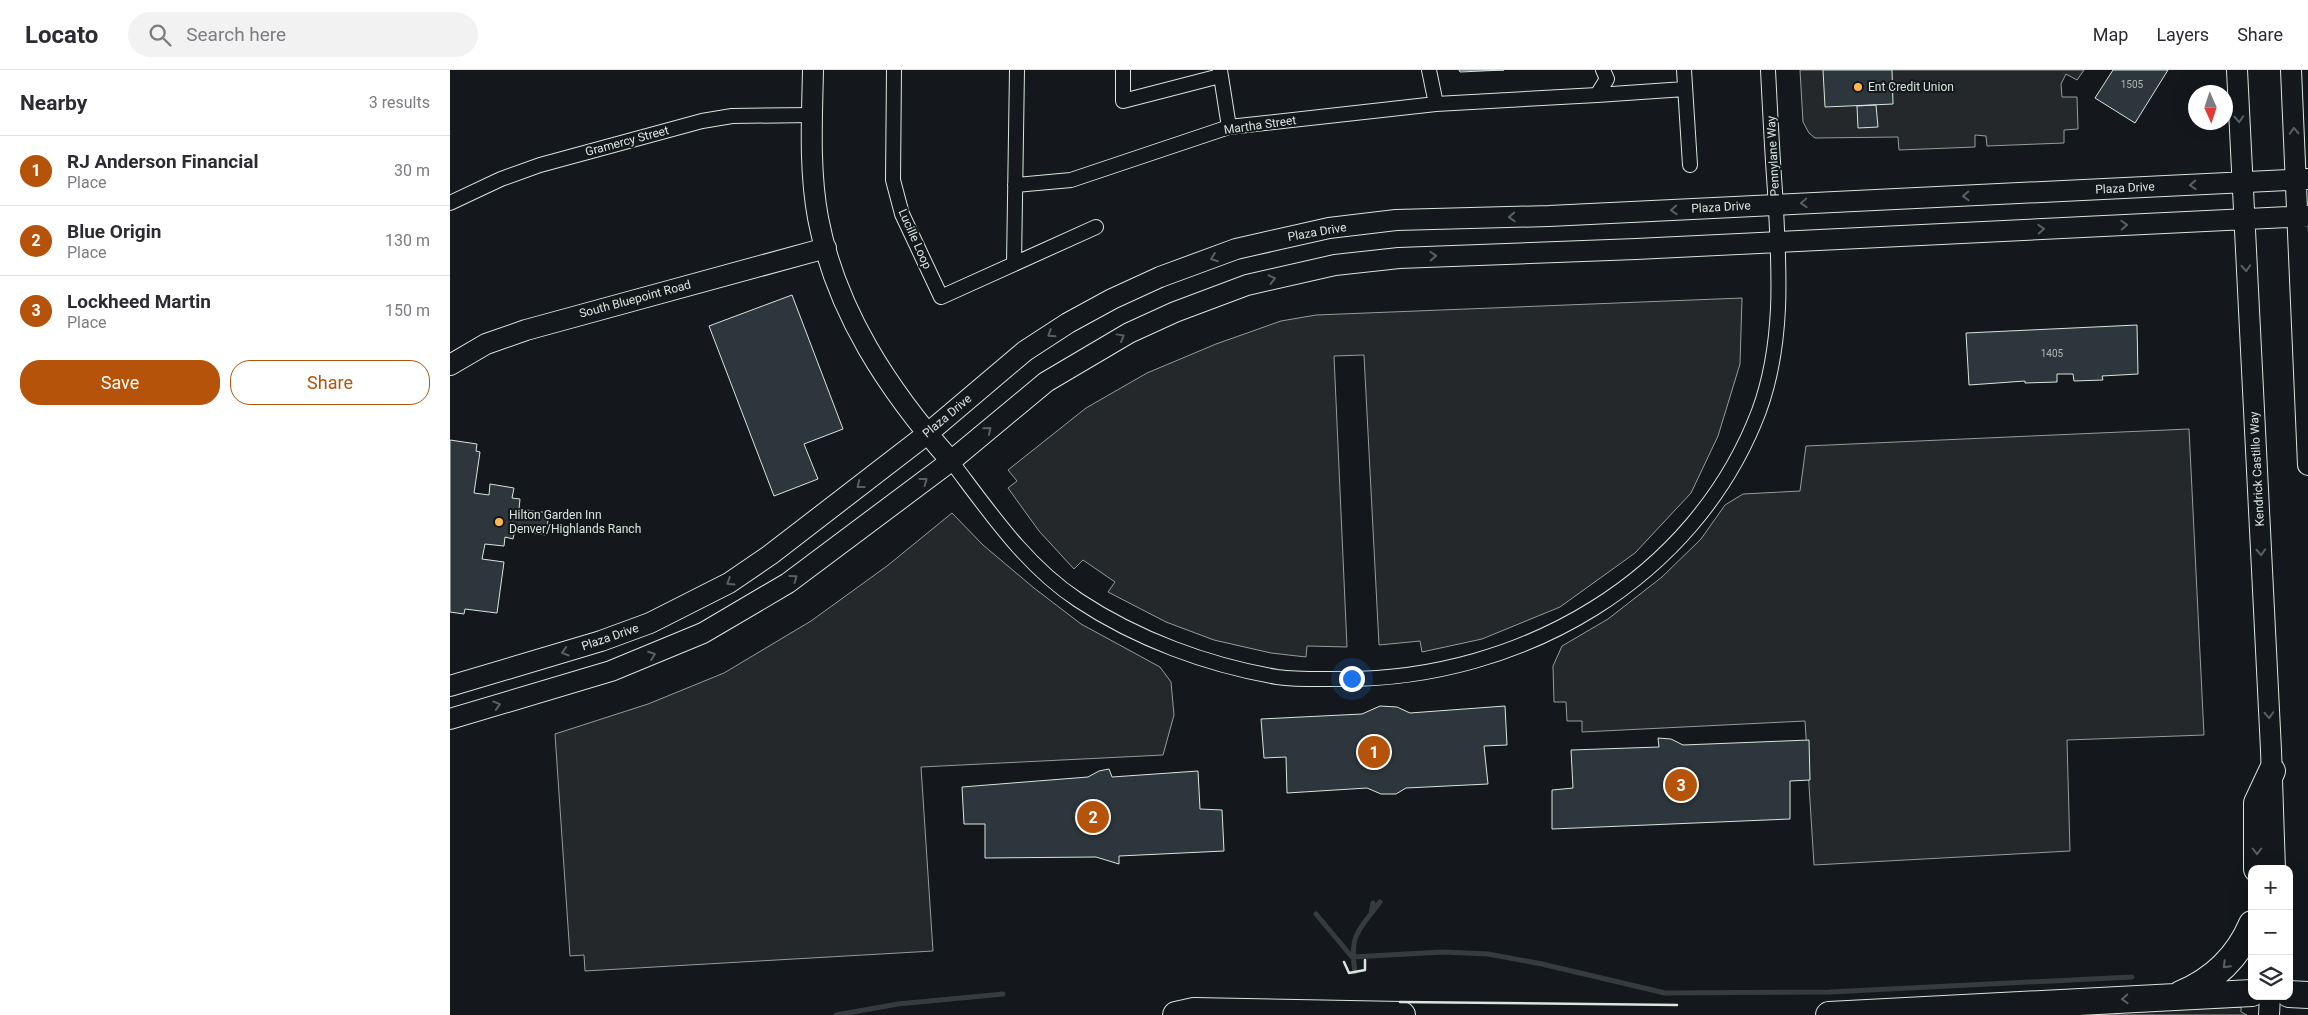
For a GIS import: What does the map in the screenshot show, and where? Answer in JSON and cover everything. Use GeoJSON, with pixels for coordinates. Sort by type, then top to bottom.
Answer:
{"type":"FeatureCollection","features":[{"type":"Feature","properties":{"kind":"highway"},"geometry":{"type":"LineString","coordinates":[[2257,865],[2257,804],[2272,771]]}},
{"type":"Feature","properties":{"kind":"highway"},"geometry":{"type":"LineString","coordinates":[[2174,997],[2199,985],[2223,968],[2240,947],[2248,932]]}},
{"type":"Feature","properties":{"kind":"highway"},"geometry":{"type":"LineString","coordinates":[[1829,1015],[2248,993]]}},
{"type":"Feature","properties":{"kind":"highway"},"geometry":{"type":"LineString","coordinates":[[2293,994],[2308,996]]}},
{"type":"Feature","properties":{"kind":"highway"},"geometry":{"type":"LineString","coordinates":[[1176,1015],[1194,1010],[1402,1015]]}},
{"type":"Feature","properties":{"kind":"street"},"geometry":{"type":"LineString","coordinates":[[813,70],[812,115],[815,193],[826,248],[844,300],[863,341],[890,386],[951,462]]}},
{"type":"Feature","properties":{"kind":"street","name":"Lucille Loop"},"geometry":{"type":"LineString","coordinates":[[894,70],[893,180],[902,214],[941,297],[1096,227]]}},
{"type":"Feature","properties":{"kind":"street"},"geometry":{"type":"LineString","coordinates":[[1014,264],[1017,70]]}},
{"type":"Feature","properties":{"kind":"street"},"geometry":{"type":"LineString","coordinates":[[1123,70],[1123,102],[1220,73],[1229,127]]}},
{"type":"Feature","properties":{"kind":"street"},"geometry":{"type":"LineString","coordinates":[[1429,70],[1436,104]]}},
{"type":"Feature","properties":{"kind":"street"},"geometry":{"type":"LineString","coordinates":[[1598,95],[1607,80],[1604,70]]}},
{"type":"Feature","properties":{"kind":"street"},"geometry":{"type":"LineString","coordinates":[[1684,70],[1690,165]]}},
{"type":"Feature","properties":{"kind":"street","name":"Pennylane Way"},"geometry":{"type":"LineString","coordinates":[[951,462],[1026,556],[1076,599],[1127,629],[1208,662],[1280,677],[1319,679],[1405,676],[1467,664],[1518,647],[1554,632],[1627,586],[1670,549],[1708,504],[1728,475],[1750,433],[1768,380],[1778,315],[1778,242],[1768,70]]}},
{"type":"Feature","properties":{"kind":"street","name":"Kendrick Castillo Way"},"geometry":{"type":"LineString","coordinates":[[2237,70],[2272,771],[2275,865]]}},
{"type":"Feature","properties":{"kind":"street"},"geometry":{"type":"LineString","coordinates":[[2291,70],[2302,179],[2308,465]]}},
{"type":"Feature","properties":{"kind":"street","name":"Martha Street"},"geometry":{"type":"LineString","coordinates":[[1015,185],[1071,180],[1229,127],[1436,104],[1685,89]]}},
{"type":"Feature","properties":{"kind":"street","name":"Gramercy Street"},"geometry":{"type":"LineString","coordinates":[[450,203],[501,179],[540,165],[702,121],[740,116],[812,115]]}},
{"type":"Feature","properties":{"kind":"street","name":"Plaza Drive"},"geometry":{"type":"LineString","coordinates":[[450,686],[601,641],[650,623],[708,594],[770,555],[927,434],[1025,351],[1068,323],[1112,299],[1160,278],[1236,250],[1328,228],[1396,220],[1549,216],[2302,179]]}},
{"type":"Feature","properties":{"kind":"street"},"geometry":{"type":"LineString","coordinates":[[450,719],[611,670],[662,652],[703,633],[788,583],[951,462],[1046,382],[1088,355],[1174,312],[1247,286],[1335,265],[1399,258],[1778,242],[2303,216]]}},
{"type":"Feature","properties":{"kind":"street","name":"South Bluepoint Road"},"geometry":{"type":"LineString","coordinates":[[450,363],[486,344],[526,330],[826,248]]}},
{"type":"Feature","properties":{"kind":"street"},"geometry":{"type":"LineString","coordinates":[[2270,1000],[2270,1015]]}},
{"type":"Feature","properties":{"kind":"shaded area"},"geometry":{"type":"Polygon","coordinates":[[[1800,70],[2084,70],[2077,80],[2066,74],[2061,84],[2062,97],[2077,97],[2078,129],[2064,130],[2064,143],[1987,146],[1986,136],[1975,135],[1975,147],[1899,150],[1898,137],[1815,138],[1809,133],[1803,122],[1800,70]]]}},
{"type":"Feature","properties":{"kind":"shaded area"},"geometry":{"type":"Polygon","coordinates":[[[1742,298],[1740,364],[1718,436],[1691,493],[1635,553],[1560,607],[1482,639],[1422,652],[1420,641],[1379,645],[1364,355],[1334,356],[1347,647],[1307,646],[1306,657],[1271,653],[1214,640],[1166,622],[1108,592],[1115,582],[1083,560],[1074,569],[1039,531],[1008,488],[1017,481],[1008,470],[1086,408],[1147,373],[1216,344],[1281,321],[1316,315],[1742,298]]]}},
{"type":"Feature","properties":{"kind":"shaded area"},"geometry":{"type":"Polygon","coordinates":[[[2189,429],[2204,735],[2067,740],[2070,851],[1814,865],[1805,721],[1582,732],[1582,721],[1567,721],[1566,702],[1554,702],[1553,666],[1562,646],[1608,619],[1662,577],[1701,539],[1725,505],[1743,494],[1800,491],[1806,446],[2189,429]]]}},
{"type":"Feature","properties":{"kind":"shaded area"},"geometry":{"type":"Polygon","coordinates":[[[952,513],[983,545],[1081,624],[1160,667],[1171,682],[1174,715],[1163,755],[921,767],[933,951],[585,971],[584,955],[570,956],[555,734],[648,704],[724,673],[811,621],[887,566],[952,513]]]}},
{"type":"Feature","properties":{"kind":"shaded area"},"geometry":{"type":"Polygon","coordinates":[[[2241,1007],[2241,1012],[2247,1015],[2049,1015],[2241,1007]]]}},
{"type":"Feature","properties":{"kind":"building"},"geometry":{"type":"Polygon","coordinates":[[[1459,70],[1504,70],[1460,72],[1459,70]]]}},
{"type":"Feature","properties":{"kind":"building","name":"Ent Credit Union"},"geometry":{"type":"Polygon","coordinates":[[[1823,70],[1892,70],[1893,104],[1825,107],[1823,70]]]}},
{"type":"Feature","properties":{"kind":"building"},"geometry":{"type":"Polygon","coordinates":[[[2113,70],[2168,70],[2135,123],[2095,98],[2113,70]]]}},
{"type":"Feature","properties":{"kind":"building"},"geometry":{"type":"Polygon","coordinates":[[[1876,105],[1878,127],[1858,128],[1857,106],[1876,105]]]}},
{"type":"Feature","properties":{"kind":"building"},"geometry":{"type":"Polygon","coordinates":[[[792,295],[843,429],[804,444],[818,479],[774,496],[709,326],[792,295]]]}},
{"type":"Feature","properties":{"kind":"building"},"geometry":{"type":"Polygon","coordinates":[[[2137,325],[2138,374],[2102,376],[2103,380],[2074,381],[2073,374],[2057,374],[2057,382],[2025,383],[2025,381],[1969,385],[1966,333],[2137,325]]]}},
{"type":"Feature","properties":{"kind":"building","name":"Hilton Garden Inn Denver/Highlands Ranch"},"geometry":{"type":"Polygon","coordinates":[[[450,440],[477,444],[476,451],[480,452],[474,493],[489,495],[490,484],[514,488],[512,498],[520,499],[519,509],[549,513],[546,535],[515,530],[513,539],[505,537],[504,546],[485,544],[482,559],[504,562],[497,613],[465,609],[464,614],[450,612],[450,440]]]}},
{"type":"Feature","properties":{"kind":"building"},"geometry":{"type":"Polygon","coordinates":[[[1380,706],[1397,707],[1410,713],[1505,706],[1507,745],[1484,746],[1488,784],[1406,788],[1396,794],[1381,794],[1367,788],[1287,793],[1286,757],[1264,758],[1261,719],[1362,714],[1380,706]]]}},
{"type":"Feature","properties":{"kind":"building"},"geometry":{"type":"Polygon","coordinates":[[[1658,738],[1671,739],[1683,745],[1809,740],[1810,780],[1790,781],[1790,819],[1552,829],[1552,790],[1573,788],[1571,750],[1659,747],[1658,738]]]}},
{"type":"Feature","properties":{"kind":"building"},"geometry":{"type":"Polygon","coordinates":[[[1109,769],[1112,777],[1198,771],[1200,809],[1222,810],[1224,851],[1119,856],[1119,864],[1096,857],[985,858],[985,824],[964,824],[962,787],[1088,777],[1099,771],[1109,769]]]}},
{"type":"Feature","properties":{"kind":"waterway"},"geometry":{"type":"LineString","coordinates":[[1355,972],[1353,949],[1357,933],[1380,902]]}},
{"type":"Feature","properties":{"kind":"waterway"},"geometry":{"type":"LineString","coordinates":[[1371,914],[1373,903]]}},
{"type":"Feature","properties":{"kind":"waterway"},"geometry":{"type":"LineString","coordinates":[[1316,914],[1352,957],[1443,952],[1488,954],[1542,964],[1665,993],[1830,992],[2132,977]]}},
{"type":"Feature","properties":{"kind":"waterway"},"geometry":{"type":"LineString","coordinates":[[836,1015],[898,1004],[1003,994]]}},
{"type":"Feature","properties":{"kind":"wall"},"geometry":{"type":"LineString","coordinates":[[1344,962],[1349,973],[1365,970],[1365,960]]}},
{"type":"Feature","properties":{"kind":"wall"},"geometry":{"type":"LineString","coordinates":[[1400,1002],[1677,1005]]}},
{"type":"Feature","properties":{"kind":"place","name":"Ent Credit Union"},"geometry":{"type":"Point","coordinates":[1858,87]}},
{"type":"Feature","properties":{"kind":"place","name":"Hilton Garden Inn Denver/Highlands Ranch"},"geometry":{"type":"Point","coordinates":[499,522]}},
{"type":"Feature","properties":{"kind":"place","name":"RJ Anderson Financial"},"geometry":{"type":"Point","coordinates":[1374,752]}},
{"type":"Feature","properties":{"kind":"place","name":"Lockheed Martin"},"geometry":{"type":"Point","coordinates":[1681,785]}},
{"type":"Feature","properties":{"kind":"place","name":"Blue Origin"},"geometry":{"type":"Point","coordinates":[1093,817]}}]}
